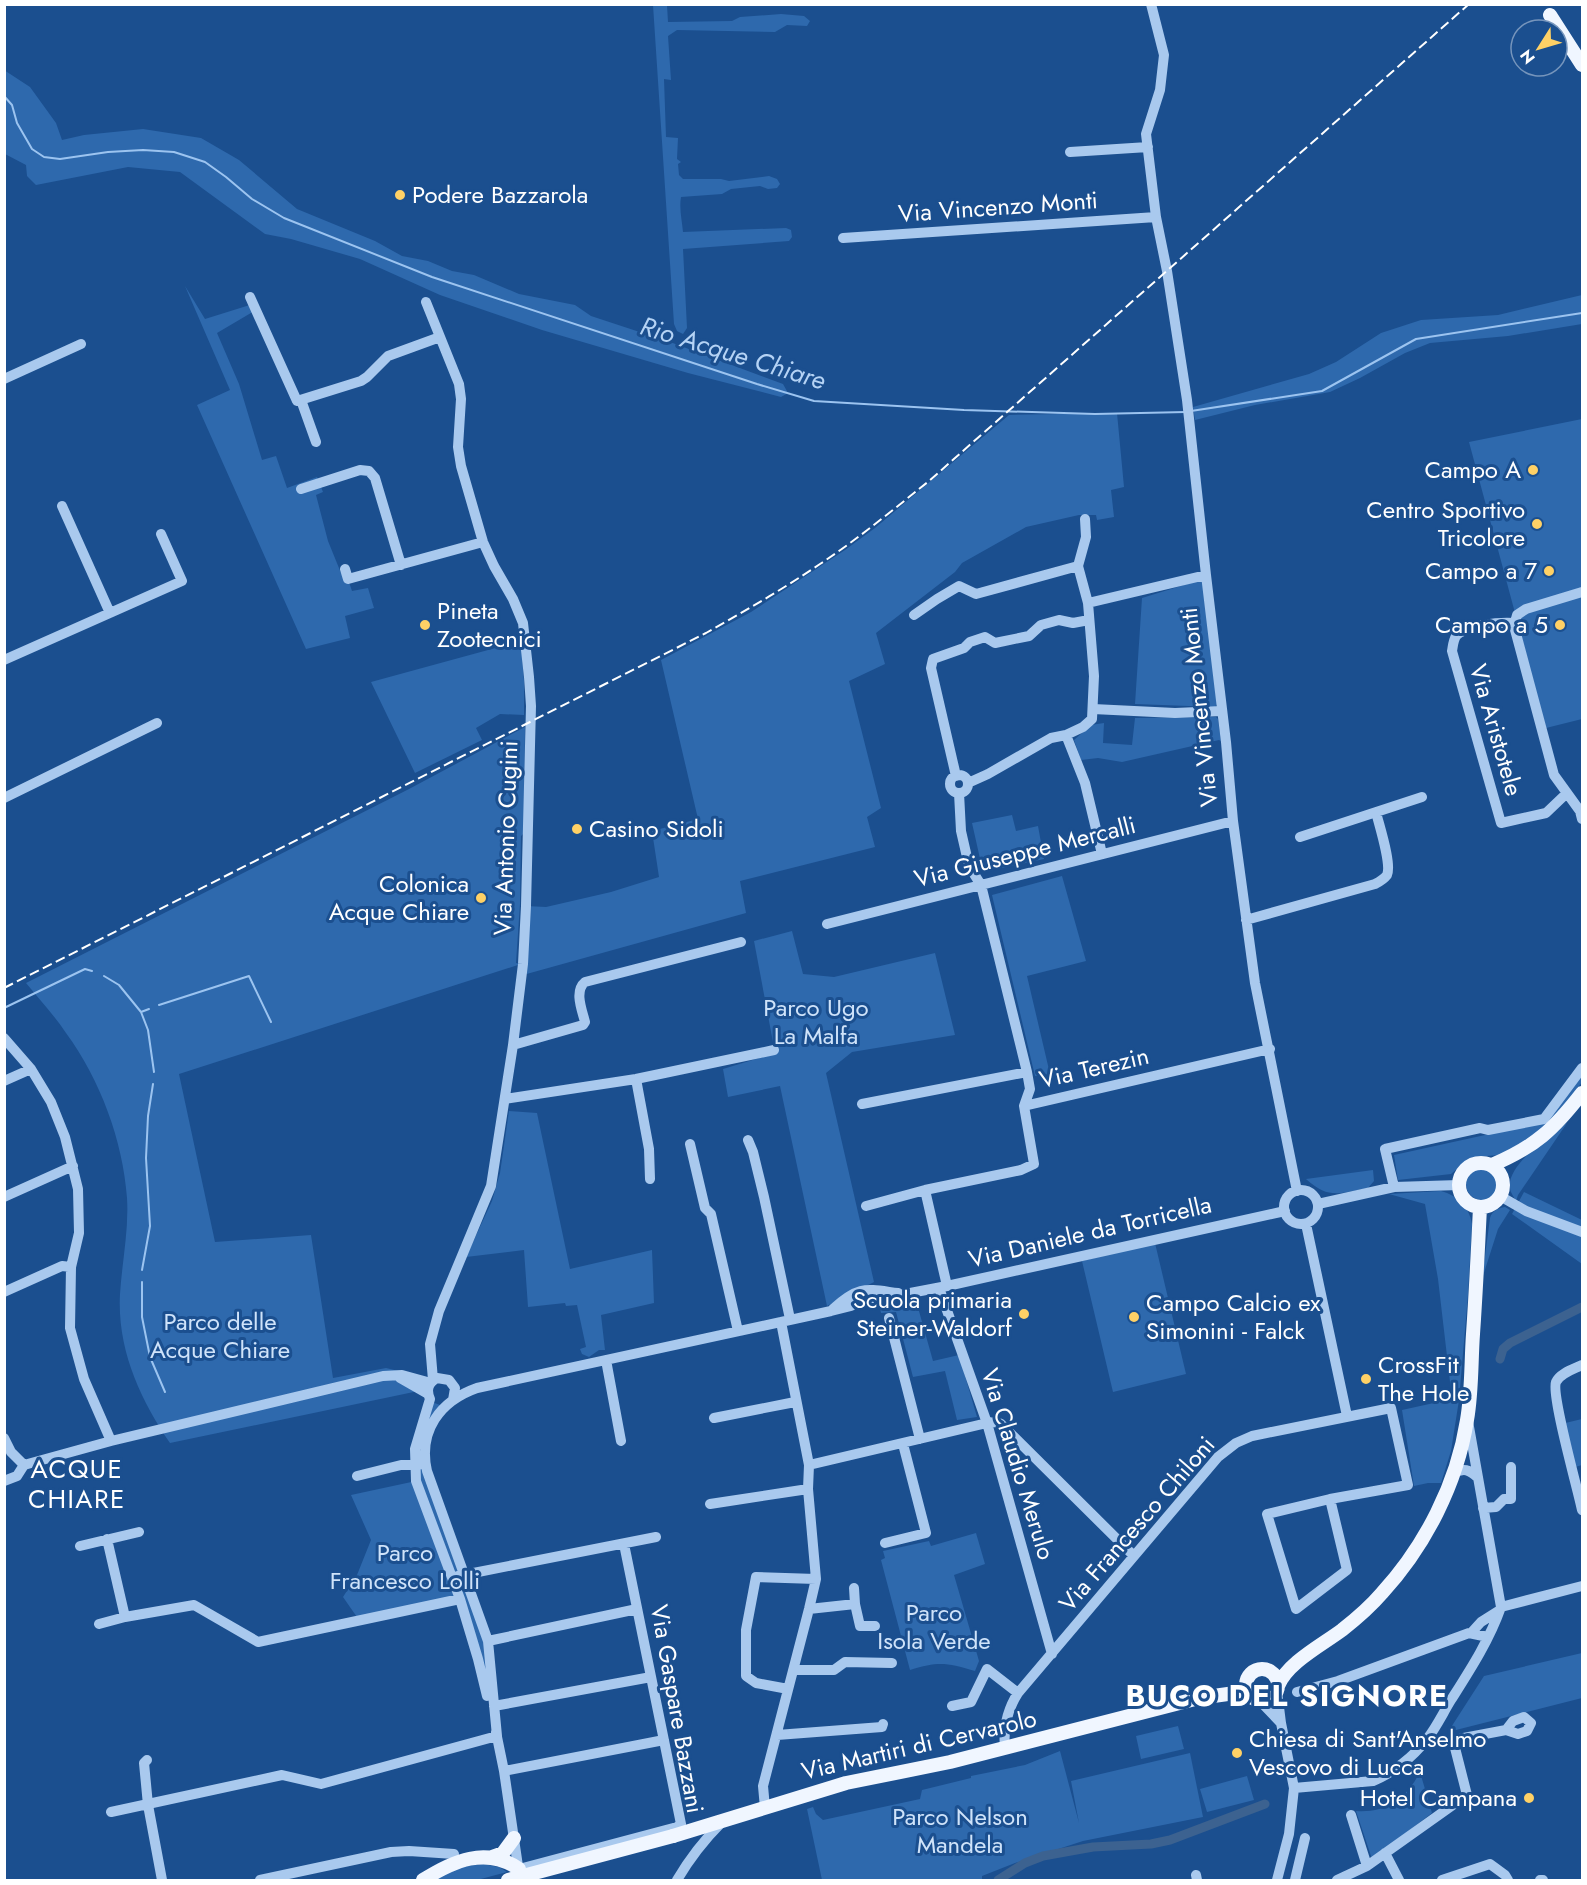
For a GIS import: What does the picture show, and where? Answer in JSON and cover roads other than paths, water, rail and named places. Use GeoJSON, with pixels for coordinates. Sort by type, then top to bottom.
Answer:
{"type":"FeatureCollection","features":[{"type":"Feature","properties":{"kind":"main road"},"geometry":{"type":"LineString","coordinates":[[1550,15],[1582,65]]}},
{"type":"Feature","properties":{"kind":"main road"},"geometry":{"type":"LineString","coordinates":[[1503,1180],[1533,1145],[1560,1121],[1582,1093]]}},
{"type":"Feature","properties":{"kind":"main road"},"geometry":{"type":"LineString","coordinates":[[1491,1165],[1533,1145]]}},
{"type":"Feature","properties":{"kind":"main road"},"geometry":{"type":"LineString","coordinates":[[1479,1162],[1491,1165],[1499,1171],[1503,1180],[1504,1186],[1500,1197],[1491,1204],[1480,1207],[1473,1205],[1463,1197],[1459,1185],[1463,1172],[1479,1162]]}},
{"type":"Feature","properties":{"kind":"main road","name":"Via Martiri di Cervarolo"},"geometry":{"type":"LineString","coordinates":[[722,1822],[846,1783],[1005,1749],[1199,1698],[1235,1693],[1256,1698],[1270,1698],[1281,1676],[1353,1621],[1389,1586],[1426,1534],[1453,1473],[1468,1419],[1480,1207]]}},
{"type":"Feature","properties":{"kind":"main road","name":"Via Martiri di Cervarolo"},"geometry":{"type":"LineString","coordinates":[[1199,1698],[1256,1670],[1266,1670],[1294,1656],[1307,1654]]}},
{"type":"Feature","properties":{"kind":"main road"},"geometry":{"type":"LineString","coordinates":[[1266,1670],[1275,1676],[1277,1688]]}},
{"type":"Feature","properties":{"kind":"main road"},"geometry":{"type":"LineString","coordinates":[[1252,1673],[1246,1684],[1256,1698]]}},
{"type":"Feature","properties":{"kind":"main road"},"geometry":{"type":"LineString","coordinates":[[508,1881],[722,1822]]}},
{"type":"Feature","properties":{"kind":"main road"},"geometry":{"type":"LineString","coordinates":[[489,1858],[503,1853],[514,1838]]}},
{"type":"Feature","properties":{"kind":"main road"},"geometry":{"type":"LineString","coordinates":[[423,1881],[444,1867],[477,1857],[507,1861],[520,1875]]}},
{"type":"Feature","properties":{"kind":"street","name":"Via Vincenzo Monti"},"geometry":{"type":"LineString","coordinates":[[1151,4],[1164,55],[1160,90],[1146,134],[1156,217],[1187,399],[1233,821],[1255,983],[1297,1191]]}},
{"type":"Feature","properties":{"kind":"street"},"geometry":{"type":"LineString","coordinates":[[1070,152],[1148,147]]}},
{"type":"Feature","properties":{"kind":"street","name":"Via Vincenzo Monti"},"geometry":{"type":"LineString","coordinates":[[843,238],[1156,217]]}},
{"type":"Feature","properties":{"kind":"street"},"geometry":{"type":"LineString","coordinates":[[250,297],[297,401],[361,381],[388,356],[440,337]]}},
{"type":"Feature","properties":{"kind":"street","name":"Via Antonio Cugini"},"geometry":{"type":"LineString","coordinates":[[426,302],[459,384],[461,399],[458,447],[472,507],[483,542],[519,611],[525,635],[529,676],[531,722],[526,906],[523,963],[513,1045],[491,1186],[439,1311],[430,1344],[432,1382],[428,1389],[429,1396],[415,1449],[465,1575],[488,1641],[497,1736]]}},
{"type":"Feature","properties":{"kind":"street"},"geometry":{"type":"LineString","coordinates":[[4,379],[81,344]]}},
{"type":"Feature","properties":{"kind":"street"},"geometry":{"type":"LineString","coordinates":[[301,400],[316,442]]}},
{"type":"Feature","properties":{"kind":"street"},"geometry":{"type":"LineString","coordinates":[[302,489],[360,470],[369,471],[375,478],[401,565]]}},
{"type":"Feature","properties":{"kind":"street"},"geometry":{"type":"LineString","coordinates":[[62,506],[110,613]]}},
{"type":"Feature","properties":{"kind":"street"},"geometry":{"type":"LineString","coordinates":[[958,793],[965,791],[968,783],[1051,738],[1083,728],[1092,719],[1094,676],[1088,603],[1078,566],[1086,537],[1085,519]]}},
{"type":"Feature","properties":{"kind":"street"},"geometry":{"type":"LineString","coordinates":[[4,660],[182,580],[161,534]]}},
{"type":"Feature","properties":{"kind":"street"},"geometry":{"type":"LineString","coordinates":[[345,569],[348,579],[483,542]]}},
{"type":"Feature","properties":{"kind":"street"},"geometry":{"type":"LineString","coordinates":[[914,615],[937,598],[959,586],[976,594],[1078,566]]}},
{"type":"Feature","properties":{"kind":"street"},"geometry":{"type":"LineString","coordinates":[[1088,603],[1206,575]]}},
{"type":"Feature","properties":{"kind":"street","name":"Via Aristotele"},"geometry":{"type":"LineString","coordinates":[[1582,592],[1526,609],[1517,615],[1514,622],[1514,633],[1554,775],[1580,811],[1582,819]]}},
{"type":"Feature","properties":{"kind":"street"},"geometry":{"type":"LineString","coordinates":[[1024,1106],[1030,1089],[1027,1072],[981,885],[969,866],[958,793],[951,788],[950,784],[956,776],[931,668],[933,658],[964,648],[970,642],[985,638],[995,643],[1029,636],[1041,625],[1059,620],[1074,623],[1089,620]]}},
{"type":"Feature","properties":{"kind":"street","name":"Via Aristotele"},"geometry":{"type":"LineString","coordinates":[[1514,622],[1490,623],[1462,632],[1454,639],[1452,651],[1501,822],[1546,813],[1567,793]]}},
{"type":"Feature","properties":{"kind":"street"},"geometry":{"type":"LineString","coordinates":[[1093,709],[1175,713],[1222,711]]}},
{"type":"Feature","properties":{"kind":"street"},"geometry":{"type":"LineString","coordinates":[[4,798],[157,723]]}},
{"type":"Feature","properties":{"kind":"street"},"geometry":{"type":"LineString","coordinates":[[1065,735],[1085,783],[1102,854]]}},
{"type":"Feature","properties":{"kind":"street"},"geometry":{"type":"LineString","coordinates":[[956,776],[962,776],[967,779],[968,783]]}},
{"type":"Feature","properties":{"kind":"street"},"geometry":{"type":"LineString","coordinates":[[1300,837],[1422,797]]}},
{"type":"Feature","properties":{"kind":"street"},"geometry":{"type":"LineString","coordinates":[[1246,920],[1375,884],[1382,880],[1388,873],[1388,864],[1376,812]]}},
{"type":"Feature","properties":{"kind":"street","name":"Via Giuseppe Mercalli"},"geometry":{"type":"LineString","coordinates":[[828,924],[1233,821]]}},
{"type":"Feature","properties":{"kind":"street"},"geometry":{"type":"LineString","coordinates":[[513,1045],[584,1025],[579,990],[585,982],[741,942]]}},
{"type":"Feature","properties":{"kind":"street"},"geometry":{"type":"LineString","coordinates":[[4,1038],[31,1069],[51,1102],[65,1137],[73,1166],[78,1189],[79,1233],[71,1267],[70,1328],[84,1379],[111,1442]]}},
{"type":"Feature","properties":{"kind":"street","name":"Via Terezin"},"geometry":{"type":"LineString","coordinates":[[866,1206],[925,1190],[1021,1170],[1034,1164],[1024,1106],[1270,1049]]}},
{"type":"Feature","properties":{"kind":"street"},"geometry":{"type":"LineString","coordinates":[[505,1099],[636,1078],[774,1050]]}},
{"type":"Feature","properties":{"kind":"street"},"geometry":{"type":"LineString","coordinates":[[1394,1187],[1385,1149],[1480,1128],[1488,1130],[1544,1119],[1582,1068]]}},
{"type":"Feature","properties":{"kind":"street"},"geometry":{"type":"LineString","coordinates":[[4,1081],[31,1069]]}},
{"type":"Feature","properties":{"kind":"street"},"geometry":{"type":"LineString","coordinates":[[862,1104],[1027,1072]]}},
{"type":"Feature","properties":{"kind":"street"},"geometry":{"type":"LineString","coordinates":[[636,1078],[649,1149],[650,1179]]}},
{"type":"Feature","properties":{"kind":"street"},"geometry":{"type":"LineString","coordinates":[[748,1140],[764,1197],[785,1321],[795,1402],[809,1465],[808,1490],[816,1579],[763,1786],[765,1808]]}},
{"type":"Feature","properties":{"kind":"street"},"geometry":{"type":"LineString","coordinates":[[690,1144],[705,1208],[711,1214],[738,1331]]}},
{"type":"Feature","properties":{"kind":"street"},"geometry":{"type":"LineString","coordinates":[[4,1197],[73,1166]]}},
{"type":"Feature","properties":{"kind":"street"},"geometry":{"type":"LineString","coordinates":[[1318,1204],[1394,1187],[1459,1185]]}},
{"type":"Feature","properties":{"kind":"street"},"geometry":{"type":"LineString","coordinates":[[925,1190],[943,1287]]}},
{"type":"Feature","properties":{"kind":"street"},"geometry":{"type":"LineString","coordinates":[[1303,1190],[1312,1194],[1318,1204],[1314,1218],[1306,1224],[1290,1220],[1284,1205],[1288,1196],[1303,1190]]}},
{"type":"Feature","properties":{"kind":"street"},"geometry":{"type":"LineString","coordinates":[[1500,1197],[1526,1211],[1582,1232]]}},
{"type":"Feature","properties":{"kind":"street","name":"Via Daniele da Torricella"},"geometry":{"type":"LineString","coordinates":[[449,1402],[462,1393],[477,1388],[831,1311],[860,1290],[904,1293],[943,1287],[1285,1211]]}},
{"type":"Feature","properties":{"kind":"street"},"geometry":{"type":"LineString","coordinates":[[1306,1224],[1347,1416],[1391,1408],[1408,1485],[1330,1499],[1267,1514],[1296,1609],[1347,1570],[1330,1499]]}},
{"type":"Feature","properties":{"kind":"street"},"geometry":{"type":"LineString","coordinates":[[4,1292],[62,1266],[71,1267]]}},
{"type":"Feature","properties":{"kind":"street","name":"Via Claudio Merulo"},"geometry":{"type":"LineString","coordinates":[[943,1287],[987,1423],[1052,1654]]}},
{"type":"Feature","properties":{"kind":"street"},"geometry":{"type":"LineString","coordinates":[[889,1318],[920,1439]]}},
{"type":"Feature","properties":{"kind":"street"},"geometry":{"type":"LineString","coordinates":[[432,1357],[450,1381]]}},
{"type":"Feature","properties":{"kind":"street"},"geometry":{"type":"LineString","coordinates":[[606,1360],[621,1441]]}},
{"type":"Feature","properties":{"kind":"street"},"geometry":{"type":"LineString","coordinates":[[1582,1365],[1560,1376],[1555,1384],[1582,1510]]}},
{"type":"Feature","properties":{"kind":"street"},"geometry":{"type":"LineString","coordinates":[[395,1375],[429,1396],[436,1404],[449,1402]]}},
{"type":"Feature","properties":{"kind":"street"},"geometry":{"type":"LineString","coordinates":[[4,1481],[16,1476],[24,1465],[383,1376],[409,1376],[432,1382],[442,1377],[450,1381]]}},
{"type":"Feature","properties":{"kind":"street","name":"Via Antonio Cugini"},"geometry":{"type":"LineString","coordinates":[[450,1381],[456,1392],[430,1428],[416,1481],[460,1599],[478,1659],[504,1771],[520,1875]]}},
{"type":"Feature","properties":{"kind":"street","name":"Via Daniele da Torricella"},"geometry":{"type":"LineString","coordinates":[[450,1381],[477,1388]]}},
{"type":"Feature","properties":{"kind":"street"},"geometry":{"type":"LineString","coordinates":[[714,1418],[795,1402]]}},
{"type":"Feature","properties":{"kind":"street","name":"Via Francesco Chiloni"},"geometry":{"type":"LineString","coordinates":[[1005,1749],[1004,1732],[1008,1711],[1018,1693],[1218,1457],[1236,1443],[1252,1436],[1347,1416]]}},
{"type":"Feature","properties":{"kind":"street"},"geometry":{"type":"LineString","coordinates":[[1294,1788],[1373,1781],[1407,1760],[1428,1738],[1488,1637],[1500,1609],[1468,1419]]}},
{"type":"Feature","properties":{"kind":"street"},"geometry":{"type":"LineString","coordinates":[[809,1465],[996,1422],[1001,1424],[1134,1556]]}},
{"type":"Feature","properties":{"kind":"street"},"geometry":{"type":"LineString","coordinates":[[4,1438],[11,1452],[24,1465]]}},
{"type":"Feature","properties":{"kind":"street"},"geometry":{"type":"LineString","coordinates":[[885,1543],[926,1533],[903,1444]]}},
{"type":"Feature","properties":{"kind":"street"},"geometry":{"type":"LineString","coordinates":[[357,1476],[400,1465],[420,1465]]}},
{"type":"Feature","properties":{"kind":"street"},"geometry":{"type":"LineString","coordinates":[[1483,1508],[1496,1507],[1504,1499],[1511,1499],[1511,1467]]}},
{"type":"Feature","properties":{"kind":"street"},"geometry":{"type":"LineString","coordinates":[[1453,1473],[1469,1470],[1478,1478]]}},
{"type":"Feature","properties":{"kind":"street"},"geometry":{"type":"LineString","coordinates":[[710,1504],[808,1490]]}},
{"type":"Feature","properties":{"kind":"street"},"geometry":{"type":"LineString","coordinates":[[80,1546],[139,1532]]}},
{"type":"Feature","properties":{"kind":"street"},"geometry":{"type":"LineString","coordinates":[[452,1578],[656,1537]]}},
{"type":"Feature","properties":{"kind":"street"},"geometry":{"type":"LineString","coordinates":[[107,1539],[125,1617]]}},
{"type":"Feature","properties":{"kind":"street","name":"Via Gaspare Bazzani"},"geometry":{"type":"LineString","coordinates":[[520,1875],[681,1824],[624,1544]]}},
{"type":"Feature","properties":{"kind":"street"},"geometry":{"type":"LineString","coordinates":[[789,1689],[756,1683],[746,1676],[746,1630],[756,1577],[816,1579]]}},
{"type":"Feature","properties":{"kind":"street"},"geometry":{"type":"LineString","coordinates":[[1297,1692],[1338,1681],[1471,1632],[1500,1609],[1582,1586]]}},
{"type":"Feature","properties":{"kind":"street"},"geometry":{"type":"LineString","coordinates":[[854,1588],[860,1626],[874,1626]]}},
{"type":"Feature","properties":{"kind":"street"},"geometry":{"type":"LineString","coordinates":[[99,1624],[194,1605],[258,1642],[460,1599]]}},
{"type":"Feature","properties":{"kind":"street"},"geometry":{"type":"LineString","coordinates":[[809,1609],[855,1604]]}},
{"type":"Feature","properties":{"kind":"street"},"geometry":{"type":"LineString","coordinates":[[488,1641],[637,1609]]}},
{"type":"Feature","properties":{"kind":"street"},"geometry":{"type":"LineString","coordinates":[[1471,1632],[1488,1637]]}},
{"type":"Feature","properties":{"kind":"street"},"geometry":{"type":"LineString","coordinates":[[794,1670],[834,1670],[845,1662],[892,1663]]}},
{"type":"Feature","properties":{"kind":"street"},"geometry":{"type":"LineString","coordinates":[[952,1706],[971,1702],[987,1669],[1018,1693]]}},
{"type":"Feature","properties":{"kind":"street"},"geometry":{"type":"LineString","coordinates":[[494,1707],[651,1677]]}},
{"type":"Feature","properties":{"kind":"street"},"geometry":{"type":"LineString","coordinates":[[1277,1688],[1281,1723],[1294,1788],[1289,1834],[1277,1881]]}},
{"type":"Feature","properties":{"kind":"street"},"geometry":{"type":"LineString","coordinates":[[1256,1698],[1281,1723]]}},
{"type":"Feature","properties":{"kind":"street"},"geometry":{"type":"LineString","coordinates":[[777,1735],[882,1726],[883,1724]]}},
{"type":"Feature","properties":{"kind":"street"},"geometry":{"type":"LineString","coordinates":[[1428,1738],[1437,1741],[1453,1740],[1506,1730]]}},
{"type":"Feature","properties":{"kind":"street"},"geometry":{"type":"LineString","coordinates":[[111,1812],[282,1775],[321,1784],[497,1736]]}},
{"type":"Feature","properties":{"kind":"street"},"geometry":{"type":"LineString","coordinates":[[504,1771],[664,1740]]}},
{"type":"Feature","properties":{"kind":"street"},"geometry":{"type":"LineString","coordinates":[[1337,1881],[1351,1878],[1467,1795],[1453,1740]]}},
{"type":"Feature","properties":{"kind":"street"},"geometry":{"type":"LineString","coordinates":[[147,1760],[144,1763],[148,1805],[162,1881]]}},
{"type":"Feature","properties":{"kind":"street"},"geometry":{"type":"LineString","coordinates":[[1351,1815],[1367,1866]]}},
{"type":"Feature","properties":{"kind":"street","name":"Via Martiri di Cervarolo"},"geometry":{"type":"LineString","coordinates":[[677,1881],[688,1861],[722,1822]]}},
{"type":"Feature","properties":{"kind":"street"},"geometry":{"type":"LineString","coordinates":[[1295,1881],[1305,1839]]}},
{"type":"Feature","properties":{"kind":"street"},"geometry":{"type":"LineString","coordinates":[[260,1881],[391,1852],[412,1856],[454,1854]]}},
{"type":"Feature","properties":{"kind":"street"},"geometry":{"type":"LineString","coordinates":[[1385,1853],[1399,1881]]}},
{"type":"Feature","properties":{"kind":"street"},"geometry":{"type":"LineString","coordinates":[[1442,1881],[1490,1864],[1505,1875],[1508,1881]]}},
{"type":"Feature","properties":{"kind":"waterway","name":"Rio Acque Chiare"},"geometry":{"type":"LineString","coordinates":[[4,96],[12,105],[17,123],[32,149],[44,157],[60,159],[143,150],[174,152],[205,162],[252,199],[284,218],[432,277],[814,401],[964,410],[1095,414],[1186,412]]}},
{"type":"Feature","properties":{"kind":"waterway","name":"Rio Acque Chiare"},"geometry":{"type":"LineString","coordinates":[[1191,411],[1322,391],[1416,339],[1582,313]]}},
{"type":"Feature","properties":{"kind":"waterway"},"geometry":{"type":"LineString","coordinates":[[4,1008],[85,969],[92,971]]}},
{"type":"Feature","properties":{"kind":"waterway"},"geometry":{"type":"LineString","coordinates":[[104,976],[119,985],[141,1012],[149,1009]]}},
{"type":"Feature","properties":{"kind":"waterway"},"geometry":{"type":"LineString","coordinates":[[159,1005],[249,976],[271,1022]]}},
{"type":"Feature","properties":{"kind":"waterway"},"geometry":{"type":"LineString","coordinates":[[141,1012],[148,1030],[154,1072]]}},
{"type":"Feature","properties":{"kind":"waterway"},"geometry":{"type":"LineString","coordinates":[[142,1270],[150,1226],[146,1158],[148,1116],[153,1084]]}},
{"type":"Feature","properties":{"kind":"waterway"},"geometry":{"type":"LineString","coordinates":[[142,1282],[142,1317],[150,1357],[165,1392]]}},
{"type":"Feature","properties":{"kind":"waterway"},"geometry":{"type":"LineString","coordinates":[[1500,1359],[1503,1349],[1510,1343],[1582,1307]]}},
{"type":"Feature","properties":{"kind":"waterway"},"geometry":{"type":"LineString","coordinates":[[998,1880],[1025,1863],[1043,1856],[1093,1847],[1151,1844],[1170,1840],[1265,1804]]}},
{"type":"Feature","properties":{"kind":"railway"},"geometry":{"type":"LineString","coordinates":[[4,988],[706,633],[764,600],[820,564],[929,481],[1469,4]]}},
{"type":"Feature","properties":{"kind":"place","name":"Podere Bazzarola"},"geometry":{"type":"Point","coordinates":[400,195]}},
{"type":"Feature","properties":{"kind":"place","name":"Campo A"},"geometry":{"type":"Point","coordinates":[1533,470]}},
{"type":"Feature","properties":{"kind":"place","name":"Centro Sportivo Tricolore"},"geometry":{"type":"Point","coordinates":[1537,524]}},
{"type":"Feature","properties":{"kind":"place","name":"Campo a 7"},"geometry":{"type":"Point","coordinates":[1549,571]}},
{"type":"Feature","properties":{"kind":"place","name":"Pineta Zootecnici"},"geometry":{"type":"Point","coordinates":[425,625]}},
{"type":"Feature","properties":{"kind":"place","name":"Campo a 5"},"geometry":{"type":"Point","coordinates":[1560,625]}},
{"type":"Feature","properties":{"kind":"place","name":"Casino Sidoli"},"geometry":{"type":"Point","coordinates":[577,829]}},
{"type":"Feature","properties":{"kind":"place","name":"Colonica Acque Chiare"},"geometry":{"type":"Point","coordinates":[481,898]}},
{"type":"Feature","properties":{"kind":"place","name":"Scuola primaria Steiner-Waldorf"},"geometry":{"type":"Point","coordinates":[1024,1314]}},
{"type":"Feature","properties":{"kind":"place","name":"Campo Calcio ex Simonini - Falck"},"geometry":{"type":"Point","coordinates":[1134,1317]}},
{"type":"Feature","properties":{"kind":"place","name":"CrossFit The Hole"},"geometry":{"type":"Point","coordinates":[1366,1379]}},
{"type":"Feature","properties":{"kind":"place","name":"Chiesa di Sant'Anselmo Vescovo di Lucca"},"geometry":{"type":"Point","coordinates":[1237,1753]}},
{"type":"Feature","properties":{"kind":"place","name":"Hotel Campana"},"geometry":{"type":"Point","coordinates":[1529,1798]}},
{"type":"Feature","properties":{"kind":"district","name":"ACQUE CHIARE"},"geometry":{"type":"Point","coordinates":[77,1484]}},
{"type":"Feature","properties":{"kind":"district","name":"BUCO DEL SIGNORE"},"geometry":{"type":"Point","coordinates":[1287,1696]}},
{"type":"Feature","properties":{"kind":"park label","name":"Parco Ugo La Malfa"},"geometry":{"type":"Point","coordinates":[816,1022]}},
{"type":"Feature","properties":{"kind":"park label","name":"Parco delle Acque Chiare"},"geometry":{"type":"Point","coordinates":[220,1336]}},
{"type":"Feature","properties":{"kind":"park label","name":"Parco Francesco Lolli"},"geometry":{"type":"Point","coordinates":[405,1567]}},
{"type":"Feature","properties":{"kind":"park label","name":"Parco Isola Verde"},"geometry":{"type":"Point","coordinates":[934,1627]}},
{"type":"Feature","properties":{"kind":"park label","name":"Parco Nelson Mandela"},"geometry":{"type":"Point","coordinates":[960,1831]}}]}
